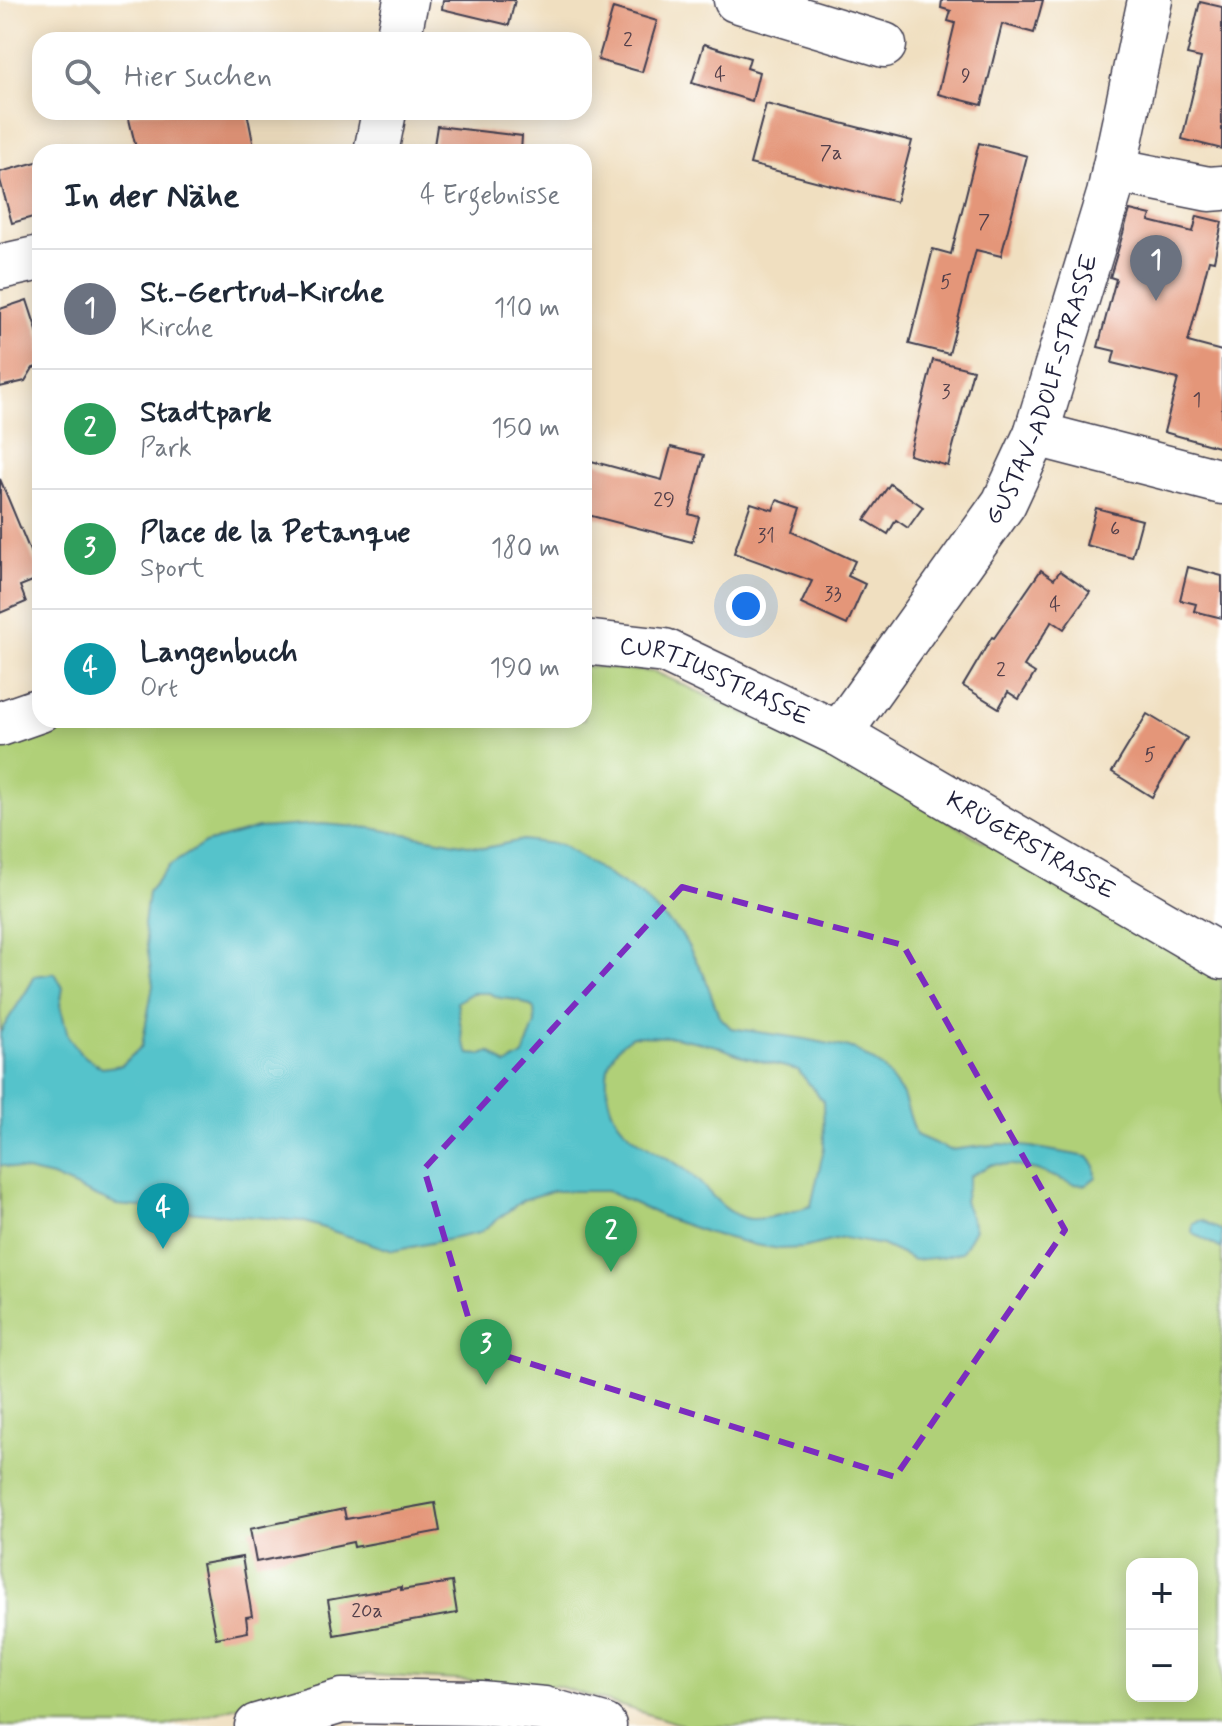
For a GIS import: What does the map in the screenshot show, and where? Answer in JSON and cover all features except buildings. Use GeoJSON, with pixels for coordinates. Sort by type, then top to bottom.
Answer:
{"type":"FeatureCollection","features":[{"type":"Feature","properties":{"kind":"street"},"geometry":{"type":"LineString","coordinates":[[400,32],[406,0]]}},
{"type":"Feature","properties":{"kind":"street"},"geometry":{"type":"LineString","coordinates":[[736,0],[884,45]]}},
{"type":"Feature","properties":{"kind":"street","name":"GUSTAV-ADOLF-STRASSE"},"geometry":{"type":"LineString","coordinates":[[839,734],[1004,503],[1036,434],[1109,194],[1150,0]]}},
{"type":"Feature","properties":{"kind":"street"},"geometry":{"type":"LineString","coordinates":[[378,144],[382,120]]}},
{"type":"Feature","properties":{"kind":"street"},"geometry":{"type":"LineString","coordinates":[[1114,170],[1209,189],[1222,188]]}},
{"type":"Feature","properties":{"kind":"street"},"geometry":{"type":"LineString","coordinates":[[0,267],[32,260]]}},
{"type":"Feature","properties":{"kind":"street"},"geometry":{"type":"LineString","coordinates":[[1036,434],[1222,482]]}},
{"type":"Feature","properties":{"kind":"street","name":"CURTIUSSTRASSE"},"geometry":{"type":"LineString","coordinates":[[592,643],[665,651],[839,734]]}},
{"type":"Feature","properties":{"kind":"street"},"geometry":{"type":"LineString","coordinates":[[0,724],[32,713]]}},
{"type":"Feature","properties":{"kind":"street","name":"KRÜGERSTRASSE"},"geometry":{"type":"LineString","coordinates":[[839,734],[1222,957]]}},
{"type":"Feature","properties":{"kind":"street"},"geometry":{"type":"LineString","coordinates":[[257,1726],[342,1701],[480,1703],[544,1709],[595,1724]]}},
{"type":"Feature","properties":{"kind":"highlighted area"},"geometry":{"type":"Polygon","coordinates":[[[682,887],[903,945],[1065,1230],[895,1477],[477,1347],[424,1169],[682,887]]]}},
{"type":"Feature","properties":{"kind":"green space"},"geometry":{"type":"Polygon","coordinates":[[[592,667],[655,672],[828,751],[1222,980],[1222,1726],[686,1726],[557,1686],[353,1674],[166,1726],[0,1726],[0,745],[48,728],[592,728],[592,667]]]}},
{"type":"Feature","properties":{"kind":"water"},"geometry":{"type":"Polygon","coordinates":[[[322,824],[371,828],[485,848],[523,840],[561,845],[643,897],[682,935],[704,975],[719,1016],[731,1028],[854,1049],[883,1068],[903,1095],[916,1135],[950,1150],[1001,1144],[1088,1157],[1095,1166],[1096,1177],[1086,1185],[1073,1184],[1037,1170],[993,1164],[970,1176],[964,1201],[975,1229],[962,1252],[914,1260],[882,1245],[843,1238],[803,1248],[780,1249],[755,1245],[668,1219],[607,1191],[552,1191],[523,1200],[479,1233],[393,1251],[302,1221],[116,1205],[52,1177],[0,1165],[0,1033],[35,976],[55,973],[63,988],[60,1005],[68,1036],[80,1053],[102,1068],[122,1065],[142,1046],[153,985],[144,925],[148,892],[169,866],[205,843],[258,828],[322,824]],[[472,993],[457,1002],[463,1041],[469,1054],[490,1052],[506,1065],[523,1056],[535,1023],[534,1008],[518,1000],[489,993],[472,993]],[[632,1036],[615,1052],[607,1075],[612,1111],[629,1134],[683,1168],[722,1206],[740,1217],[765,1218],[811,1206],[824,1148],[823,1101],[798,1070],[674,1037],[632,1036]]]}},
{"type":"Feature","properties":{"kind":"water"},"geometry":{"type":"Polygon","coordinates":[[[1202,1220],[1222,1231],[1222,1249],[1192,1233],[1193,1223],[1202,1220]]]}},
{"type":"Feature","properties":{"kind":"place","name":"St.-Gertrud-Kirche"},"geometry":{"type":"Point","coordinates":[1156,301]}},
{"type":"Feature","properties":{"kind":"place","name":"Langenbuch"},"geometry":{"type":"Point","coordinates":[163,1249]}},
{"type":"Feature","properties":{"kind":"place","name":"Stadtpark"},"geometry":{"type":"Point","coordinates":[611,1272]}},
{"type":"Feature","properties":{"kind":"place","name":"Place de la Petanque"},"geometry":{"type":"Point","coordinates":[486,1385]}}]}
